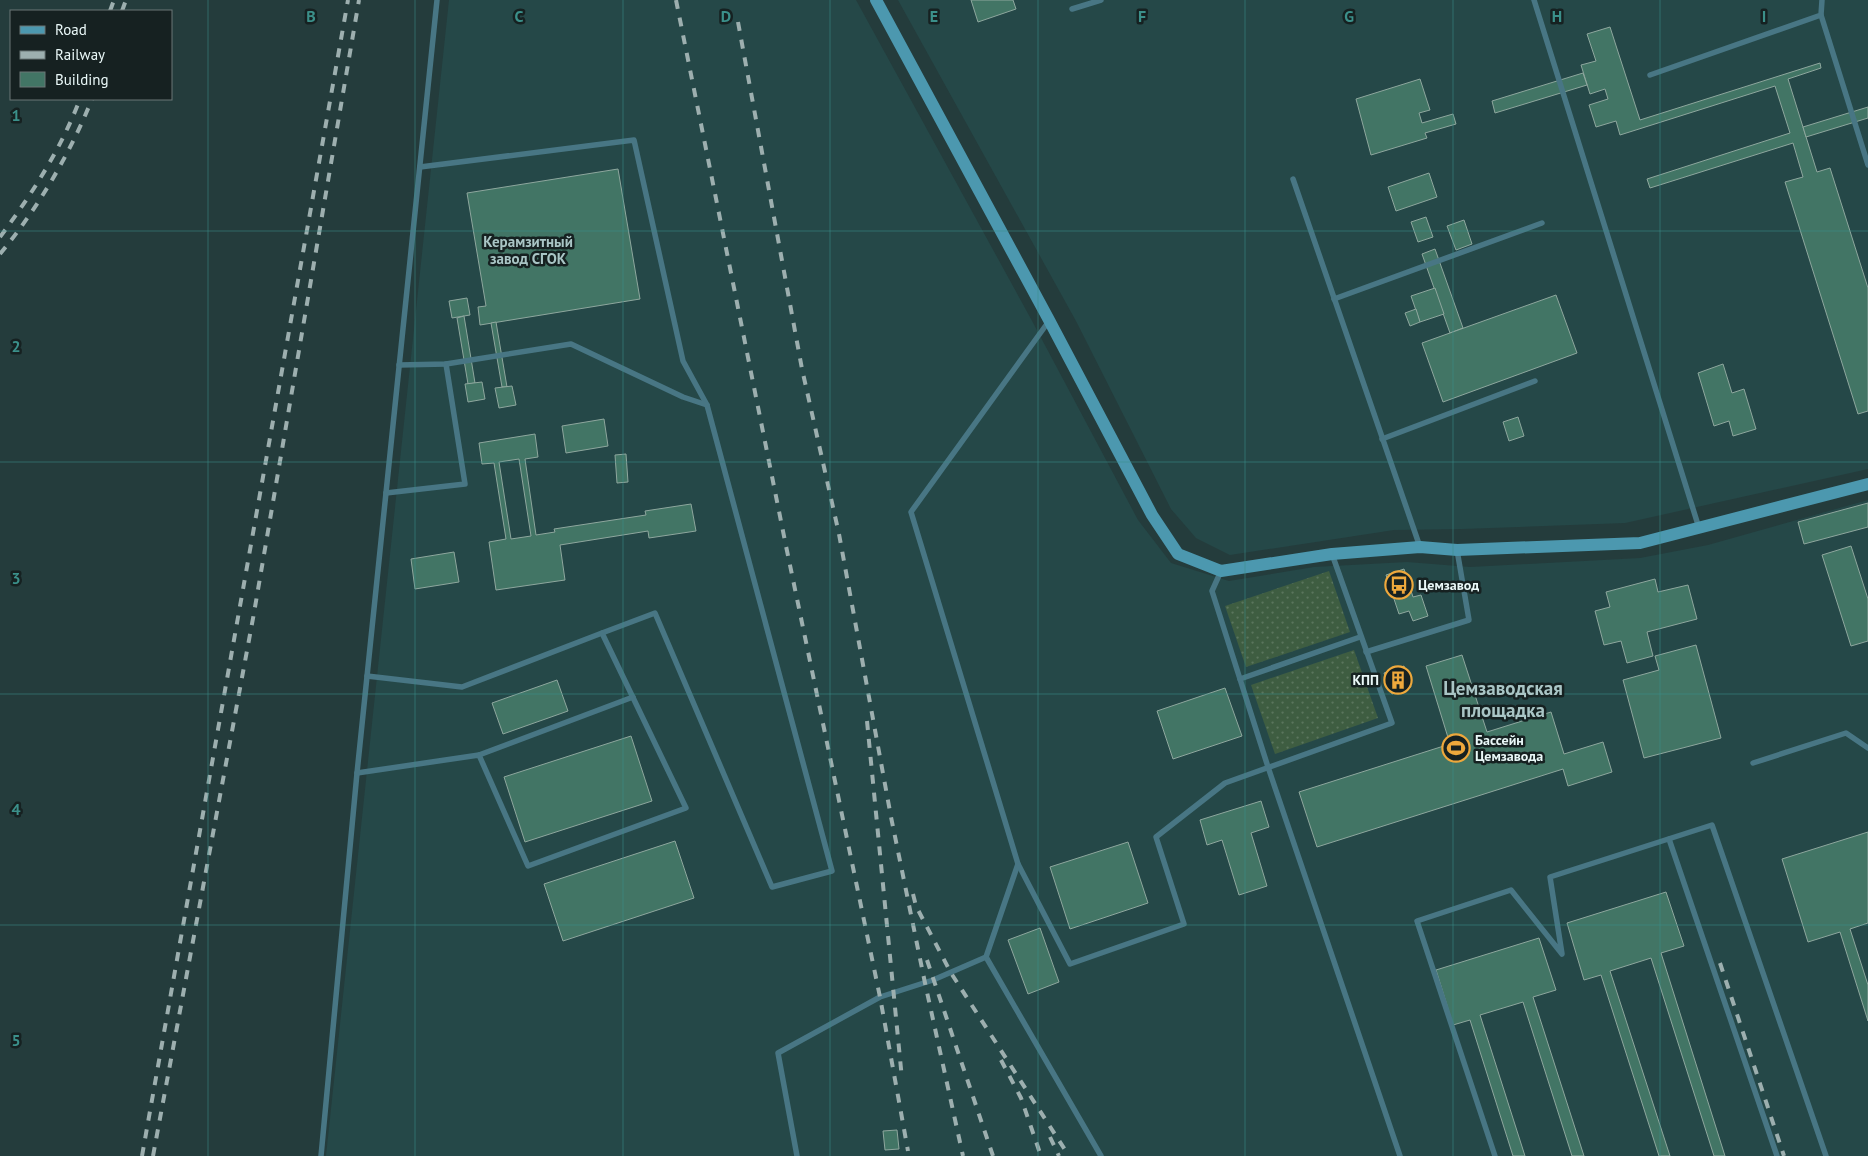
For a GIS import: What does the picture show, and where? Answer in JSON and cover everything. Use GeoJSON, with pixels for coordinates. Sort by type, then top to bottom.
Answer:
{"type":"FeatureCollection","features":[{"type":"Feature","properties":{"kind":"street"},"geometry":{"type":"LineString","coordinates":[[876,0],[1152,515],[1178,554],[1221,571],[1332,554],[1420,547],[1457,550],[1640,543],[1868,484]]}},
{"type":"Feature","properties":{"kind":"lane"},"geometry":{"type":"LineString","coordinates":[[321,1156],[357,772],[437,0]]}},
{"type":"Feature","properties":{"kind":"lane"},"geometry":{"type":"LineString","coordinates":[[1072,10],[1101,0]]}},
{"type":"Feature","properties":{"kind":"lane"},"geometry":{"type":"LineString","coordinates":[[1534,0],[1698,528]]}},
{"type":"Feature","properties":{"kind":"lane"},"geometry":{"type":"LineString","coordinates":[[1822,0],[1821,15],[1868,164]]}},
{"type":"Feature","properties":{"kind":"lane"},"geometry":{"type":"LineString","coordinates":[[1650,75],[1821,15]]}},
{"type":"Feature","properties":{"kind":"lane"},"geometry":{"type":"LineString","coordinates":[[367,676],[462,687],[655,613],[772,887],[832,871],[707,405],[684,362],[634,140],[420,167]]}},
{"type":"Feature","properties":{"kind":"lane"},"geometry":{"type":"LineString","coordinates":[[1293,179],[1420,547]]}},
{"type":"Feature","properties":{"kind":"lane"},"geometry":{"type":"LineString","coordinates":[[1334,299],[1542,223]]}},
{"type":"Feature","properties":{"kind":"lane"},"geometry":{"type":"LineString","coordinates":[[1049,320],[911,512],[1018,864],[1070,964],[1184,924],[1156,837],[1225,783],[1392,723],[1332,554]]}},
{"type":"Feature","properties":{"kind":"lane"},"geometry":{"type":"LineString","coordinates":[[399,365],[446,364],[571,344],[682,398],[707,405]]}},
{"type":"Feature","properties":{"kind":"lane"},"geometry":{"type":"LineString","coordinates":[[386,494],[465,484],[446,364]]}},
{"type":"Feature","properties":{"kind":"lane"},"geometry":{"type":"LineString","coordinates":[[1382,439],[1535,381]]}},
{"type":"Feature","properties":{"kind":"lane"},"geometry":{"type":"LineString","coordinates":[[1366,652],[1469,620],[1457,550]]}},
{"type":"Feature","properties":{"kind":"lane"},"geometry":{"type":"LineString","coordinates":[[1221,571],[1212,591],[1268,767],[1400,1156]]}},
{"type":"Feature","properties":{"kind":"lane"},"geometry":{"type":"LineString","coordinates":[[479,755],[528,866],[686,808],[602,633]]}},
{"type":"Feature","properties":{"kind":"lane"},"geometry":{"type":"LineString","coordinates":[[1240,679],[1360,637]]}},
{"type":"Feature","properties":{"kind":"lane"},"geometry":{"type":"LineString","coordinates":[[357,772],[479,755],[633,698]]}},
{"type":"Feature","properties":{"kind":"lane"},"geometry":{"type":"LineString","coordinates":[[1752,763],[1846,733],[1868,748]]}},
{"type":"Feature","properties":{"kind":"lane"},"geometry":{"type":"LineString","coordinates":[[1495,1156],[1417,921],[1511,890],[1562,954],[1550,877],[1712,825],[1826,1156]]}},
{"type":"Feature","properties":{"kind":"lane"},"geometry":{"type":"LineString","coordinates":[[1669,839],[1777,1156]]}},
{"type":"Feature","properties":{"kind":"lane"},"geometry":{"type":"LineString","coordinates":[[797,1156],[778,1053],[880,997],[933,980],[986,957],[1018,864]]}},
{"type":"Feature","properties":{"kind":"lane"},"geometry":{"type":"LineString","coordinates":[[986,957],[1101,1156]]}},
{"type":"Feature","properties":{"kind":"shaded area"},"geometry":{"type":"Polygon","coordinates":[[[449,0],[856,0],[1031,319],[1138,520],[1171,563],[1229,581],[1314,567],[1407,562],[1470,567],[1640,558],[1708,545],[1868,500],[1868,1156],[326,1156],[449,0]]]}},
{"type":"Feature","properties":{"kind":"shaded area"},"geometry":{"type":"Polygon","coordinates":[[[898,0],[1868,0],[1868,469],[1625,523],[1394,530],[1230,555],[1196,538],[1171,509],[1076,321],[898,0]]]}},
{"type":"Feature","properties":{"kind":"green space"},"geometry":{"type":"Polygon","coordinates":[[[1329,571],[1350,632],[1246,667],[1225,606],[1329,571]]]}},
{"type":"Feature","properties":{"kind":"green space"},"geometry":{"type":"Polygon","coordinates":[[[1354,650],[1378,718],[1275,754],[1251,685],[1354,650]]]}},
{"type":"Feature","properties":{"kind":"building"},"geometry":{"type":"Polygon","coordinates":[[[971,0],[1013,0],[1016,9],[978,22],[971,0]]]}},
{"type":"Feature","properties":{"kind":"building"},"geometry":{"type":"Polygon","coordinates":[[[1610,27],[1640,120],[1820,63],[1821,68],[1788,79],[1817,172],[1830,168],[1868,288],[1868,411],[1858,414],[1785,182],[1803,177],[1793,143],[1650,188],[1647,179],[1790,133],[1775,86],[1620,135],[1616,121],[1596,127],[1589,105],[1608,99],[1605,89],[1590,94],[1581,65],[1596,61],[1587,34],[1610,27]]]}},
{"type":"Feature","properties":{"kind":"building"},"geometry":{"type":"Polygon","coordinates":[[[1583,73],[1587,85],[1495,113],[1492,101],[1583,73]]]}},
{"type":"Feature","properties":{"kind":"building"},"geometry":{"type":"Polygon","coordinates":[[[1420,79],[1430,110],[1419,113],[1422,123],[1453,114],[1456,124],[1425,133],[1427,138],[1371,155],[1356,99],[1420,79]]]}},
{"type":"Feature","properties":{"kind":"building"},"geometry":{"type":"Polygon","coordinates":[[[1868,107],[1868,118],[1806,137],[1803,127],[1868,107]]]}},
{"type":"Feature","properties":{"kind":"building"},"geometry":{"type":"Polygon","coordinates":[[[618,169],[640,299],[480,325],[478,307],[486,306],[467,193],[618,169]]]}},
{"type":"Feature","properties":{"kind":"building"},"geometry":{"type":"Polygon","coordinates":[[[1429,173],[1437,197],[1396,211],[1388,187],[1429,173]]]}},
{"type":"Feature","properties":{"kind":"building"},"geometry":{"type":"Polygon","coordinates":[[[1426,217],[1433,237],[1418,242],[1411,222],[1426,217]]]}},
{"type":"Feature","properties":{"kind":"building"},"geometry":{"type":"Polygon","coordinates":[[[1464,220],[1472,244],[1456,250],[1447,226],[1464,220]]]}},
{"type":"Feature","properties":{"kind":"building"},"geometry":{"type":"Polygon","coordinates":[[[1435,249],[1463,328],[1450,333],[1422,254],[1435,249]]]}},
{"type":"Feature","properties":{"kind":"building"},"geometry":{"type":"Polygon","coordinates":[[[1435,288],[1444,314],[1420,322],[1411,296],[1435,288]]]}},
{"type":"Feature","properties":{"kind":"building"},"geometry":{"type":"Polygon","coordinates":[[[1556,295],[1577,353],[1443,402],[1422,343],[1556,295]]]}},
{"type":"Feature","properties":{"kind":"building"},"geometry":{"type":"Polygon","coordinates":[[[467,298],[470,315],[452,318],[449,301],[467,298]]]}},
{"type":"Feature","properties":{"kind":"building"},"geometry":{"type":"Polygon","coordinates":[[[1416,309],[1420,322],[1410,326],[1405,313],[1416,309]]]}},
{"type":"Feature","properties":{"kind":"building"},"geometry":{"type":"Polygon","coordinates":[[[464,316],[475,383],[468,384],[457,318],[464,316]]]}},
{"type":"Feature","properties":{"kind":"building"},"geometry":{"type":"Polygon","coordinates":[[[496,322],[507,387],[502,387],[491,323],[496,322]]]}},
{"type":"Feature","properties":{"kind":"building"},"geometry":{"type":"Polygon","coordinates":[[[1723,364],[1732,393],[1744,389],[1756,429],[1733,436],[1729,421],[1714,426],[1698,373],[1723,364]]]}},
{"type":"Feature","properties":{"kind":"building"},"geometry":{"type":"Polygon","coordinates":[[[482,382],[485,399],[468,402],[465,384],[482,382]]]}},
{"type":"Feature","properties":{"kind":"building"},"geometry":{"type":"Polygon","coordinates":[[[512,386],[516,405],[499,408],[495,388],[512,386]]]}},
{"type":"Feature","properties":{"kind":"building"},"geometry":{"type":"Polygon","coordinates":[[[1518,417],[1524,436],[1509,441],[1503,422],[1518,417]]]}},
{"type":"Feature","properties":{"kind":"building"},"geometry":{"type":"Polygon","coordinates":[[[604,419],[608,446],[566,453],[562,426],[604,419]]]}},
{"type":"Feature","properties":{"kind":"building"},"geometry":{"type":"Polygon","coordinates":[[[535,434],[538,457],[525,459],[536,535],[555,532],[554,529],[646,515],[645,511],[691,504],[696,531],[649,538],[648,531],[560,545],[565,580],[496,590],[489,542],[506,539],[494,463],[482,464],[479,443],[535,434]],[[519,459],[499,462],[511,539],[531,536],[519,459]]]}},
{"type":"Feature","properties":{"kind":"building"},"geometry":{"type":"Polygon","coordinates":[[[626,454],[628,482],[617,483],[615,455],[626,454]]]}},
{"type":"Feature","properties":{"kind":"building"},"geometry":{"type":"Polygon","coordinates":[[[1868,503],[1868,527],[1804,544],[1798,522],[1868,503]]]}},
{"type":"Feature","properties":{"kind":"building"},"geometry":{"type":"Polygon","coordinates":[[[1851,546],[1868,599],[1868,641],[1851,646],[1822,555],[1851,546]]]}},
{"type":"Feature","properties":{"kind":"building"},"geometry":{"type":"Polygon","coordinates":[[[454,552],[459,582],[415,589],[411,559],[454,552]]]}},
{"type":"Feature","properties":{"kind":"building","name":"Цемзавод"},"geometry":{"type":"Polygon","coordinates":[[[1404,569],[1413,597],[1421,595],[1428,616],[1413,621],[1409,611],[1399,614],[1386,575],[1404,569]]]}},
{"type":"Feature","properties":{"kind":"building"},"geometry":{"type":"Polygon","coordinates":[[[1655,579],[1658,592],[1688,585],[1697,619],[1647,632],[1653,656],[1627,663],[1621,641],[1604,645],[1595,611],[1610,607],[1606,592],[1655,579]]]}},
{"type":"Feature","properties":{"kind":"building"},"geometry":{"type":"Polygon","coordinates":[[[1696,645],[1721,738],[1644,758],[1623,680],[1659,670],[1655,656],[1696,645]]]}},
{"type":"Feature","properties":{"kind":"building"},"geometry":{"type":"Polygon","coordinates":[[[1462,655],[1487,732],[1551,712],[1564,754],[1603,742],[1612,772],[1568,786],[1563,769],[1317,847],[1299,792],[1450,744],[1426,666],[1462,655]]]}},
{"type":"Feature","properties":{"kind":"building","name":"КПП"},"geometry":{"type":"Polygon","coordinates":[[[1404,666],[1411,687],[1392,694],[1384,673],[1404,666]]]}},
{"type":"Feature","properties":{"kind":"building"},"geometry":{"type":"Polygon","coordinates":[[[557,680],[568,711],[503,734],[492,703],[557,680]]]}},
{"type":"Feature","properties":{"kind":"building"},"geometry":{"type":"Polygon","coordinates":[[[1225,688],[1242,736],[1173,759],[1157,711],[1225,688]]]}},
{"type":"Feature","properties":{"kind":"building"},"geometry":{"type":"Polygon","coordinates":[[[631,736],[652,801],[525,842],[504,777],[631,736]]]}},
{"type":"Feature","properties":{"kind":"building"},"geometry":{"type":"Polygon","coordinates":[[[1261,801],[1269,827],[1251,833],[1267,886],[1239,895],[1222,840],[1207,845],[1200,820],[1261,801]]]}},
{"type":"Feature","properties":{"kind":"building"},"geometry":{"type":"Polygon","coordinates":[[[1868,832],[1868,923],[1850,929],[1868,985],[1868,1021],[1840,932],[1808,942],[1782,859],[1868,832]]]}},
{"type":"Feature","properties":{"kind":"building"},"geometry":{"type":"Polygon","coordinates":[[[675,841],[694,898],[563,941],[544,884],[675,841]]]}},
{"type":"Feature","properties":{"kind":"building"},"geometry":{"type":"Polygon","coordinates":[[[1128,842],[1148,903],[1070,929],[1050,867],[1128,842]]]}},
{"type":"Feature","properties":{"kind":"building"},"geometry":{"type":"Polygon","coordinates":[[[1666,892],[1684,946],[1661,953],[1725,1156],[1714,1156],[1651,958],[1610,971],[1670,1156],[1659,1156],[1601,975],[1584,980],[1567,923],[1666,892]]]}},
{"type":"Feature","properties":{"kind":"building"},"geometry":{"type":"Polygon","coordinates":[[[1040,928],[1059,982],[1028,994],[1008,940],[1040,928]]]}},
{"type":"Feature","properties":{"kind":"building"},"geometry":{"type":"Polygon","coordinates":[[[1539,938],[1556,990],[1533,997],[1584,1156],[1572,1156],[1523,1002],[1480,1015],[1525,1156],[1513,1156],[1470,1020],[1453,1025],[1436,970],[1539,938]]]}},
{"type":"Feature","properties":{"kind":"building"},"geometry":{"type":"Polygon","coordinates":[[[897,1130],[899,1149],[885,1150],[883,1131],[897,1130]]]}},
{"type":"Feature","properties":{"kind":"railway"},"geometry":{"type":"LineString","coordinates":[[110,10],[114,0]]}},
{"type":"Feature","properties":{"kind":"railway"},"geometry":{"type":"LineString","coordinates":[[122,10],[126,0]]}},
{"type":"Feature","properties":{"kind":"railway"},"geometry":{"type":"LineString","coordinates":[[142,1156],[348,0]]}},
{"type":"Feature","properties":{"kind":"railway"},"geometry":{"type":"LineString","coordinates":[[153,1156],[254,613],[359,0]]}},
{"type":"Feature","properties":{"kind":"railway"},"geometry":{"type":"LineString","coordinates":[[676,0],[786,546],[880,997],[908,1151]]}},
{"type":"Feature","properties":{"kind":"railway"},"geometry":{"type":"LineString","coordinates":[[738,22],[802,369],[839,534],[891,817],[963,1156]]}},
{"type":"Feature","properties":{"kind":"railway"},"geometry":{"type":"LineString","coordinates":[[0,237],[45,171],[64,136],[80,100]]}},
{"type":"Feature","properties":{"kind":"railway"},"geometry":{"type":"LineString","coordinates":[[0,254],[52,180],[74,140],[92,100]]}},
{"type":"Feature","properties":{"kind":"railway"},"geometry":{"type":"LineString","coordinates":[[867,721],[902,1079]]}},
{"type":"Feature","properties":{"kind":"railway"},"geometry":{"type":"LineString","coordinates":[[913,894],[916,906],[951,973],[1069,1156]]}},
{"type":"Feature","properties":{"kind":"railway"},"geometry":{"type":"LineString","coordinates":[[927,960],[993,1156]]}},
{"type":"Feature","properties":{"kind":"railway"},"geometry":{"type":"LineString","coordinates":[[1720,963],[1784,1156]]}},
{"type":"Feature","properties":{"kind":"railway"},"geometry":{"type":"LineString","coordinates":[[1001,1060],[1021,1098],[1041,1156]]}},
{"type":"Feature","properties":{"kind":"railway"},"geometry":{"type":"LineString","coordinates":[[1050,1137],[1059,1156]]}},
{"type":"Feature","properties":{"kind":"place","name":"Цемзавод"},"geometry":{"type":"Point","coordinates":[1399,585]}},
{"type":"Feature","properties":{"kind":"place","name":"КПП"},"geometry":{"type":"Point","coordinates":[1398,680]}},
{"type":"Feature","properties":{"kind":"place","name":"Бассейн Цемзавода"},"geometry":{"type":"Point","coordinates":[1456,748]}},
{"type":"Feature","properties":{"kind":"district","name":"Керамзитный завод СГОК"},"geometry":{"type":"Point","coordinates":[528,250]}},
{"type":"Feature","properties":{"kind":"district","name":"Цемзаводская площадка"},"geometry":{"type":"Point","coordinates":[1503,699]}}]}
